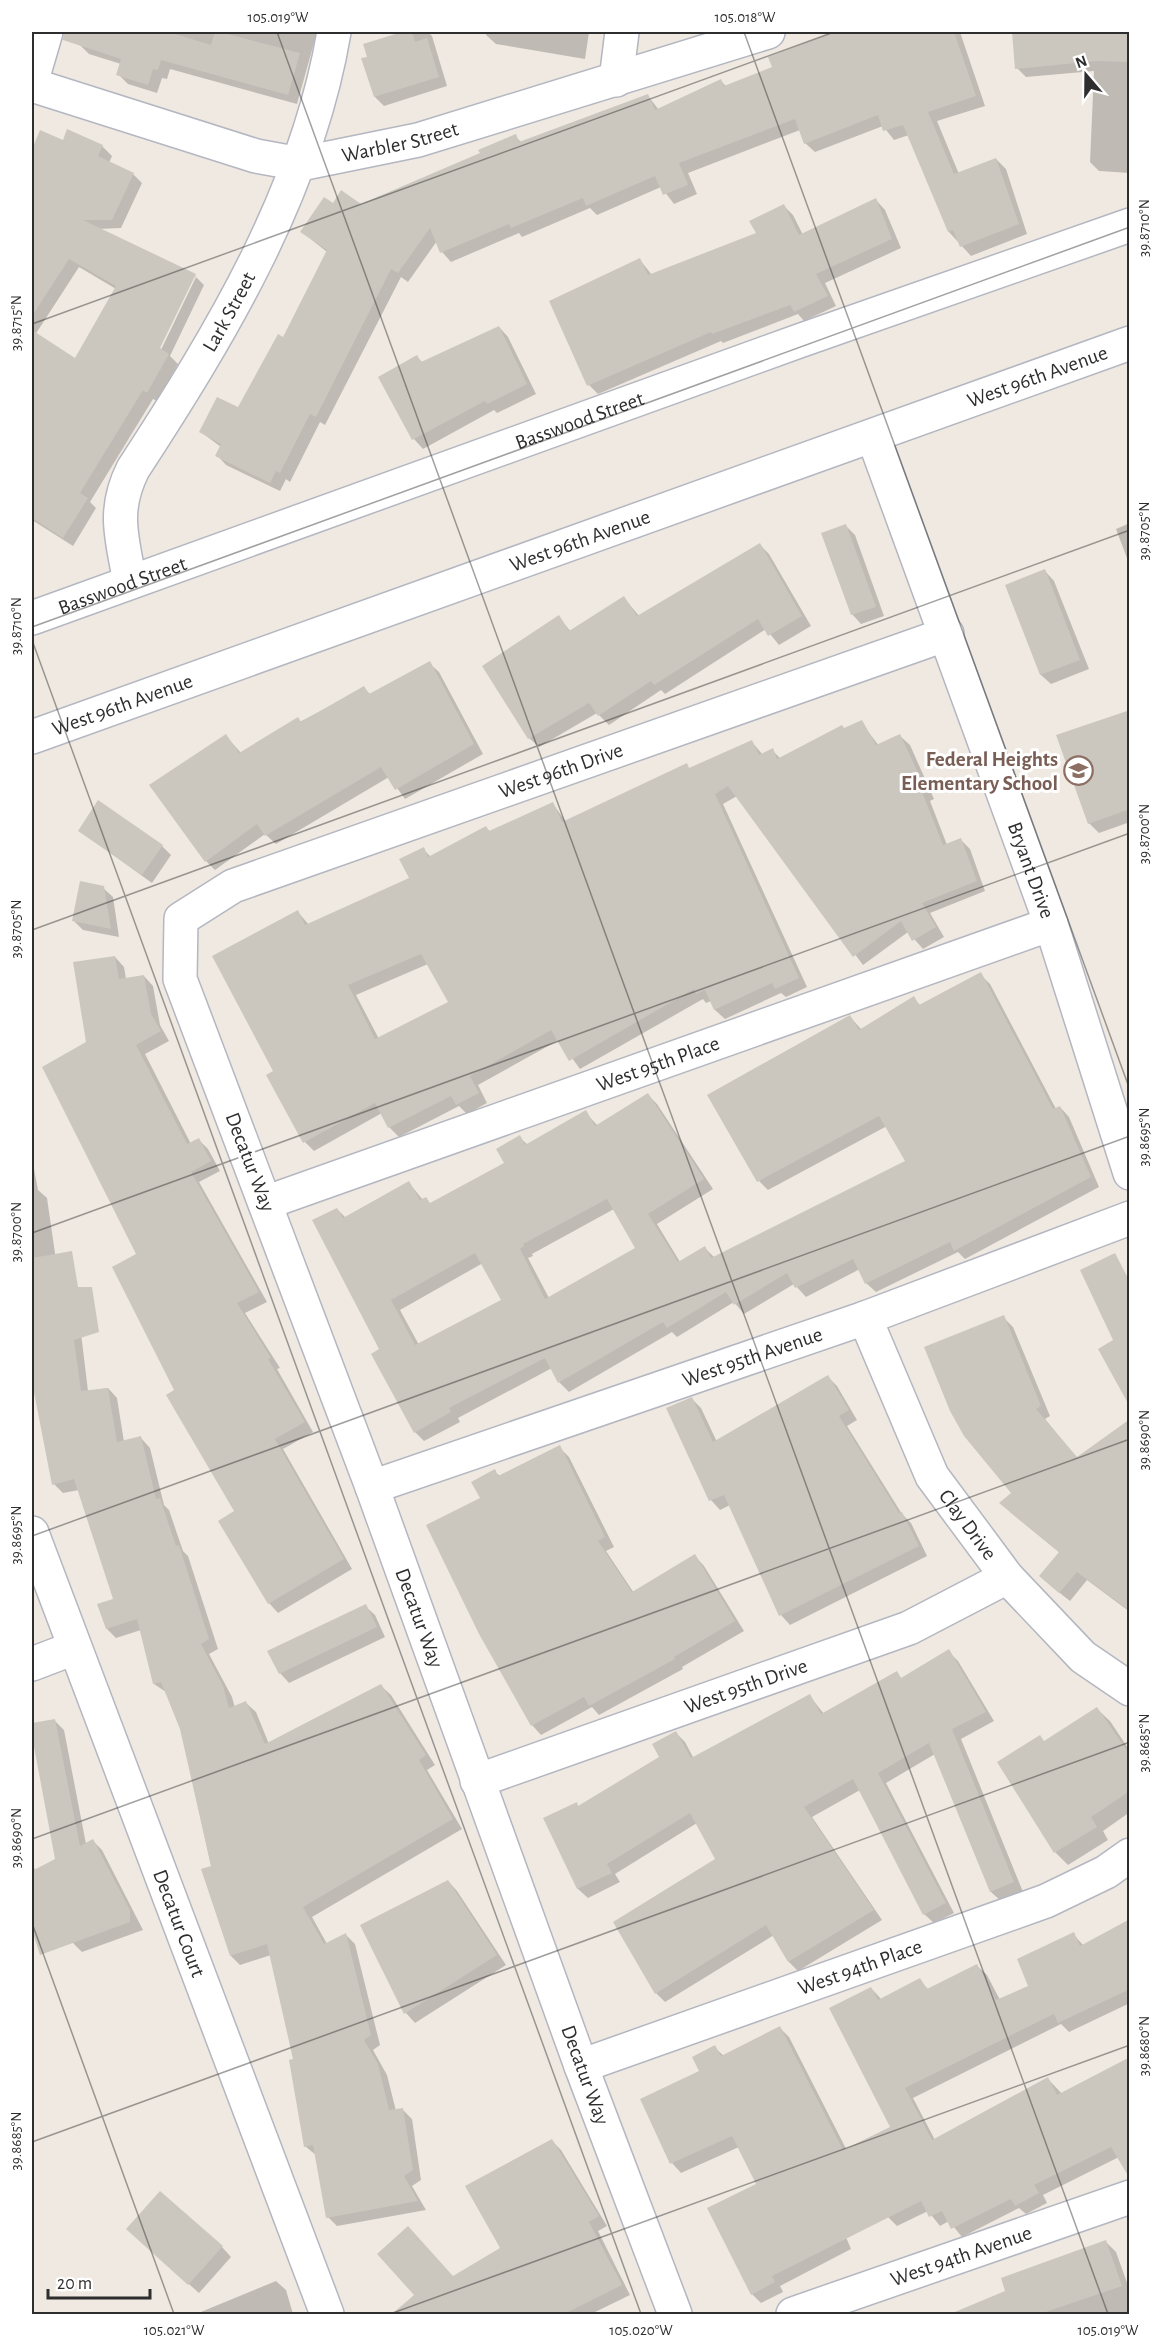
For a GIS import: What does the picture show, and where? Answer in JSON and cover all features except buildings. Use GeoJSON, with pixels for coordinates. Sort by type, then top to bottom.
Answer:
{"type":"FeatureCollection","features":[{"type":"Feature","properties":{"kind":"street"},"geometry":{"type":"LineString","coordinates":[[32,80],[46,32]]}},
{"type":"Feature","properties":{"kind":"street","name":"Lark Street"},"geometry":{"type":"LineString","coordinates":[[130,582],[119,522],[124,487],[133,468],[202,363],[236,301],[300,164],[330,58],[334,32]]}},
{"type":"Feature","properties":{"kind":"street"},"geometry":{"type":"LineString","coordinates":[[616,80],[622,32]]}},
{"type":"Feature","properties":{"kind":"street","name":"Warbler Street"},"geometry":{"type":"LineString","coordinates":[[32,85],[256,156],[300,164],[418,140],[768,32]]}},
{"type":"Feature","properties":{"kind":"street","name":"Basswood Street"},"geometry":{"type":"LineString","coordinates":[[32,618],[1130,225]]}},
{"type":"Feature","properties":{"kind":"street","name":"West 96th Avenue"},"geometry":{"type":"LineString","coordinates":[[32,737],[1130,344]]}},
{"type":"Feature","properties":{"kind":"street","name":"Bryant Drive"},"geometry":{"type":"LineString","coordinates":[[873,436],[1051,924],[1130,1173]]}},
{"type":"Feature","properties":{"kind":"street","name":"West 96th Drive"},"geometry":{"type":"LineString","coordinates":[[181,919],[233,886],[947,634]]}},
{"type":"Feature","properties":{"kind":"street","name":"Decatur Way"},"geometry":{"type":"LineString","coordinates":[[181,919],[180,979],[372,1487],[581,2066],[675,2314]]}},
{"type":"Feature","properties":{"kind":"street","name":"West 95th Place"},"geometry":{"type":"LineString","coordinates":[[266,1203],[1051,924]]}},
{"type":"Feature","properties":{"kind":"street","name":"West 95th Avenue"},"geometry":{"type":"LineString","coordinates":[[372,1487],[865,1318],[1130,1218]]}},
{"type":"Feature","properties":{"kind":"street","name":"Clay Drive"},"geometry":{"type":"LineString","coordinates":[[865,1318],[932,1476],[1007,1577],[1083,1657],[1130,1689]]}},
{"type":"Feature","properties":{"kind":"street","name":"Decatur Court"},"geometry":{"type":"LineString","coordinates":[[32,1533],[327,2314]]}},
{"type":"Feature","properties":{"kind":"street","name":"West 95th Drive"},"geometry":{"type":"LineString","coordinates":[[477,1781],[909,1628],[1007,1577]]}},
{"type":"Feature","properties":{"kind":"street"},"geometry":{"type":"LineString","coordinates":[[32,1664],[74,1648]]}},
{"type":"Feature","properties":{"kind":"street","name":"West 94th Place"},"geometry":{"type":"LineString","coordinates":[[581,2066],[1046,1901],[1106,1872],[1130,1855]]}},
{"type":"Feature","properties":{"kind":"street","name":"West 94th Avenue"},"geometry":{"type":"LineString","coordinates":[[793,2314],[1130,2197]]}},
{"type":"Feature","properties":{"kind":"place","name":"Federal Heights Elementary School"},"geometry":{"type":"Point","coordinates":[1079,771]}}]}
